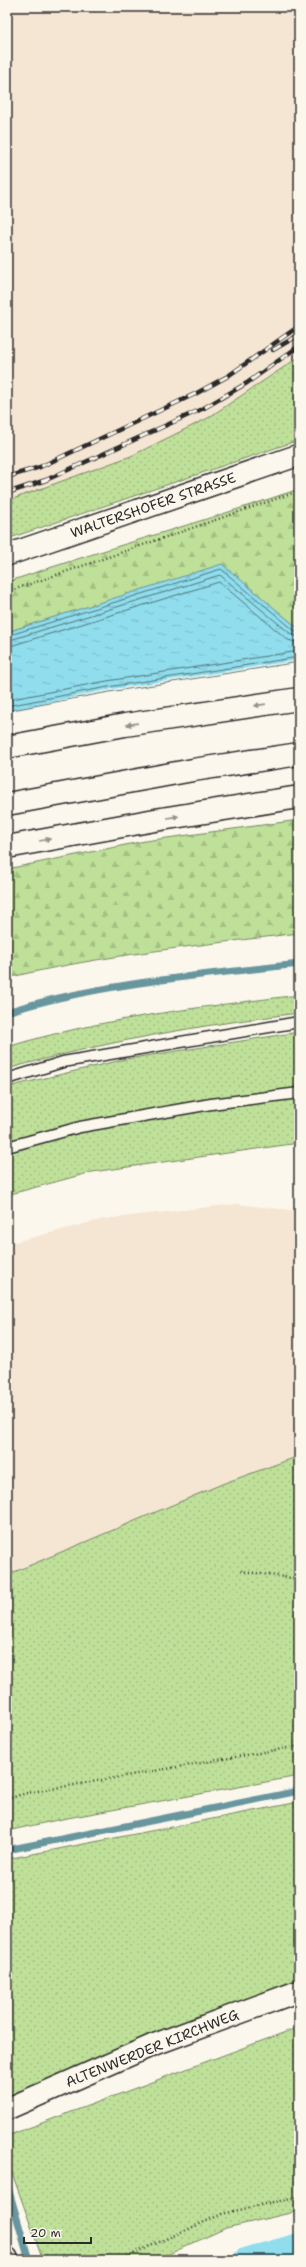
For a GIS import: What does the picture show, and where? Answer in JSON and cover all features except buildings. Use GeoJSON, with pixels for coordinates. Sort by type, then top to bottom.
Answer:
{"type":"FeatureCollection","features":[{"type":"Feature","properties":{"kind":"highway"},"geometry":{"type":"LineString","coordinates":[[7,747],[125,725],[299,699]]}},
{"type":"Feature","properties":{"kind":"highway"},"geometry":{"type":"LineString","coordinates":[[15,797],[299,754]]}},
{"type":"Feature","properties":{"kind":"highway"},"geometry":{"type":"LineString","coordinates":[[7,847],[155,820],[299,797]]}},
{"type":"Feature","properties":{"kind":"street","name":"WALTERSHOFER STRASSE"},"geometry":{"type":"LineString","coordinates":[[7,555],[299,455]]}},
{"type":"Feature","properties":{"kind":"street","name":"ALTENWERDER KIRCHWEG"},"geometry":{"type":"LineString","coordinates":[[7,2109],[153,2045],[299,1991]]}},
{"type":"Feature","properties":{"kind":"lane"},"geometry":{"type":"LineString","coordinates":[[15,797],[299,744]]}},
{"type":"Feature","properties":{"kind":"lane"},"geometry":{"type":"LineString","coordinates":[[7,1078],[63,1062],[299,1022]]}},
{"type":"Feature","properties":{"kind":"lane"},"geometry":{"type":"LineString","coordinates":[[7,1147],[80,1127],[211,1104],[299,1093]]}},
{"type":"Feature","properties":{"kind":"path"},"geometry":{"type":"LineString","coordinates":[[7,592],[299,491]]}},
{"type":"Feature","properties":{"kind":"path"},"geometry":{"type":"LineString","coordinates":[[241,1571],[299,1579]]}},
{"type":"Feature","properties":{"kind":"path"},"geometry":{"type":"LineString","coordinates":[[7,1799],[27,1793],[299,1746]]}},
{"type":"Feature","properties":{"kind":"path"},"geometry":{"type":"LineString","coordinates":[[119,2260],[222,2214],[273,2202],[299,2198]]}},
{"type":"Feature","properties":{"kind":"shaded area"},"geometry":{"type":"Polygon","coordinates":[[[7,7],[299,7],[299,357],[208,418],[131,456],[7,501],[7,7]]]}},
{"type":"Feature","properties":{"kind":"shaded area"},"geometry":{"type":"Polygon","coordinates":[[[236,1204],[299,1211],[299,1456],[222,1484],[7,1575],[7,1244],[104,1219],[236,1204]]]}},
{"type":"Feature","properties":{"kind":"green space"},"geometry":{"type":"Polygon","coordinates":[[[299,357],[299,440],[7,539],[7,501],[131,456],[208,418],[299,357]]]}},
{"type":"Feature","properties":{"kind":"green space"},"geometry":{"type":"Polygon","coordinates":[[[299,489],[299,629],[222,565],[7,632],[7,582],[299,489]]]}},
{"type":"Feature","properties":{"kind":"green space"},"geometry":{"type":"Polygon","coordinates":[[[299,820],[299,933],[189,946],[116,957],[7,978],[7,869],[145,841],[299,820]]]}},
{"type":"Feature","properties":{"kind":"green space"},"geometry":{"type":"Polygon","coordinates":[[[299,995],[299,1013],[152,1035],[43,1059],[7,1069],[7,1047],[43,1037],[115,1021],[225,1004],[299,995]]]}},
{"type":"Feature","properties":{"kind":"green space"},"geometry":{"type":"Polygon","coordinates":[[[299,1032],[299,1088],[214,1099],[7,1142],[7,1087],[126,1059],[299,1032]]]}},
{"type":"Feature","properties":{"kind":"green space"},"geometry":{"type":"Polygon","coordinates":[[[299,1093],[299,1143],[92,1172],[7,1195],[7,1147],[80,1127],[299,1093]]]}},
{"type":"Feature","properties":{"kind":"green space"},"geometry":{"type":"Polygon","coordinates":[[[299,1456],[299,1776],[62,1819],[7,1831],[7,1575],[222,1484],[299,1456]]]}},
{"type":"Feature","properties":{"kind":"green space"},"geometry":{"type":"Polygon","coordinates":[[[299,1802],[299,1987],[7,2098],[7,1859],[299,1802]]]}},
{"type":"Feature","properties":{"kind":"green space"},"geometry":{"type":"Polygon","coordinates":[[[299,2027],[299,2211],[226,2228],[156,2260],[43,2260],[7,2159],[7,2136],[299,2027]]]}},
{"type":"Feature","properties":{"kind":"water"},"geometry":{"type":"Polygon","coordinates":[[[222,564],[299,629],[299,666],[7,715],[7,632],[222,564]]]}},
{"type":"Feature","properties":{"kind":"pier"},"geometry":{"type":"Polygon","coordinates":[[[299,660],[299,668],[7,717],[7,711],[107,690],[299,660]]]}},
{"type":"Feature","properties":{"kind":"waterway"},"geometry":{"type":"LineString","coordinates":[[7,1012],[42,1002],[114,987],[189,976],[299,964]]}},
{"type":"Feature","properties":{"kind":"waterway"},"geometry":{"type":"LineString","coordinates":[[7,1850],[299,1791]]}},
{"type":"Feature","properties":{"kind":"waterway"},"geometry":{"type":"LineString","coordinates":[[7,2184],[29,2260]]}},
{"type":"Feature","properties":{"kind":"waterway"},"geometry":{"type":"LineString","coordinates":[[245,2260],[299,2245]]}},
{"type":"Feature","properties":{"kind":"railway"},"geometry":{"type":"LineString","coordinates":[[7,477],[40,467],[197,393],[228,376],[299,326]]}},
{"type":"Feature","properties":{"kind":"railway"},"geometry":{"type":"LineString","coordinates":[[273,350],[299,335]]}},
{"type":"Feature","properties":{"kind":"railway"},"geometry":{"type":"LineString","coordinates":[[7,493],[46,480],[204,408],[247,383],[299,346]]}}]}
